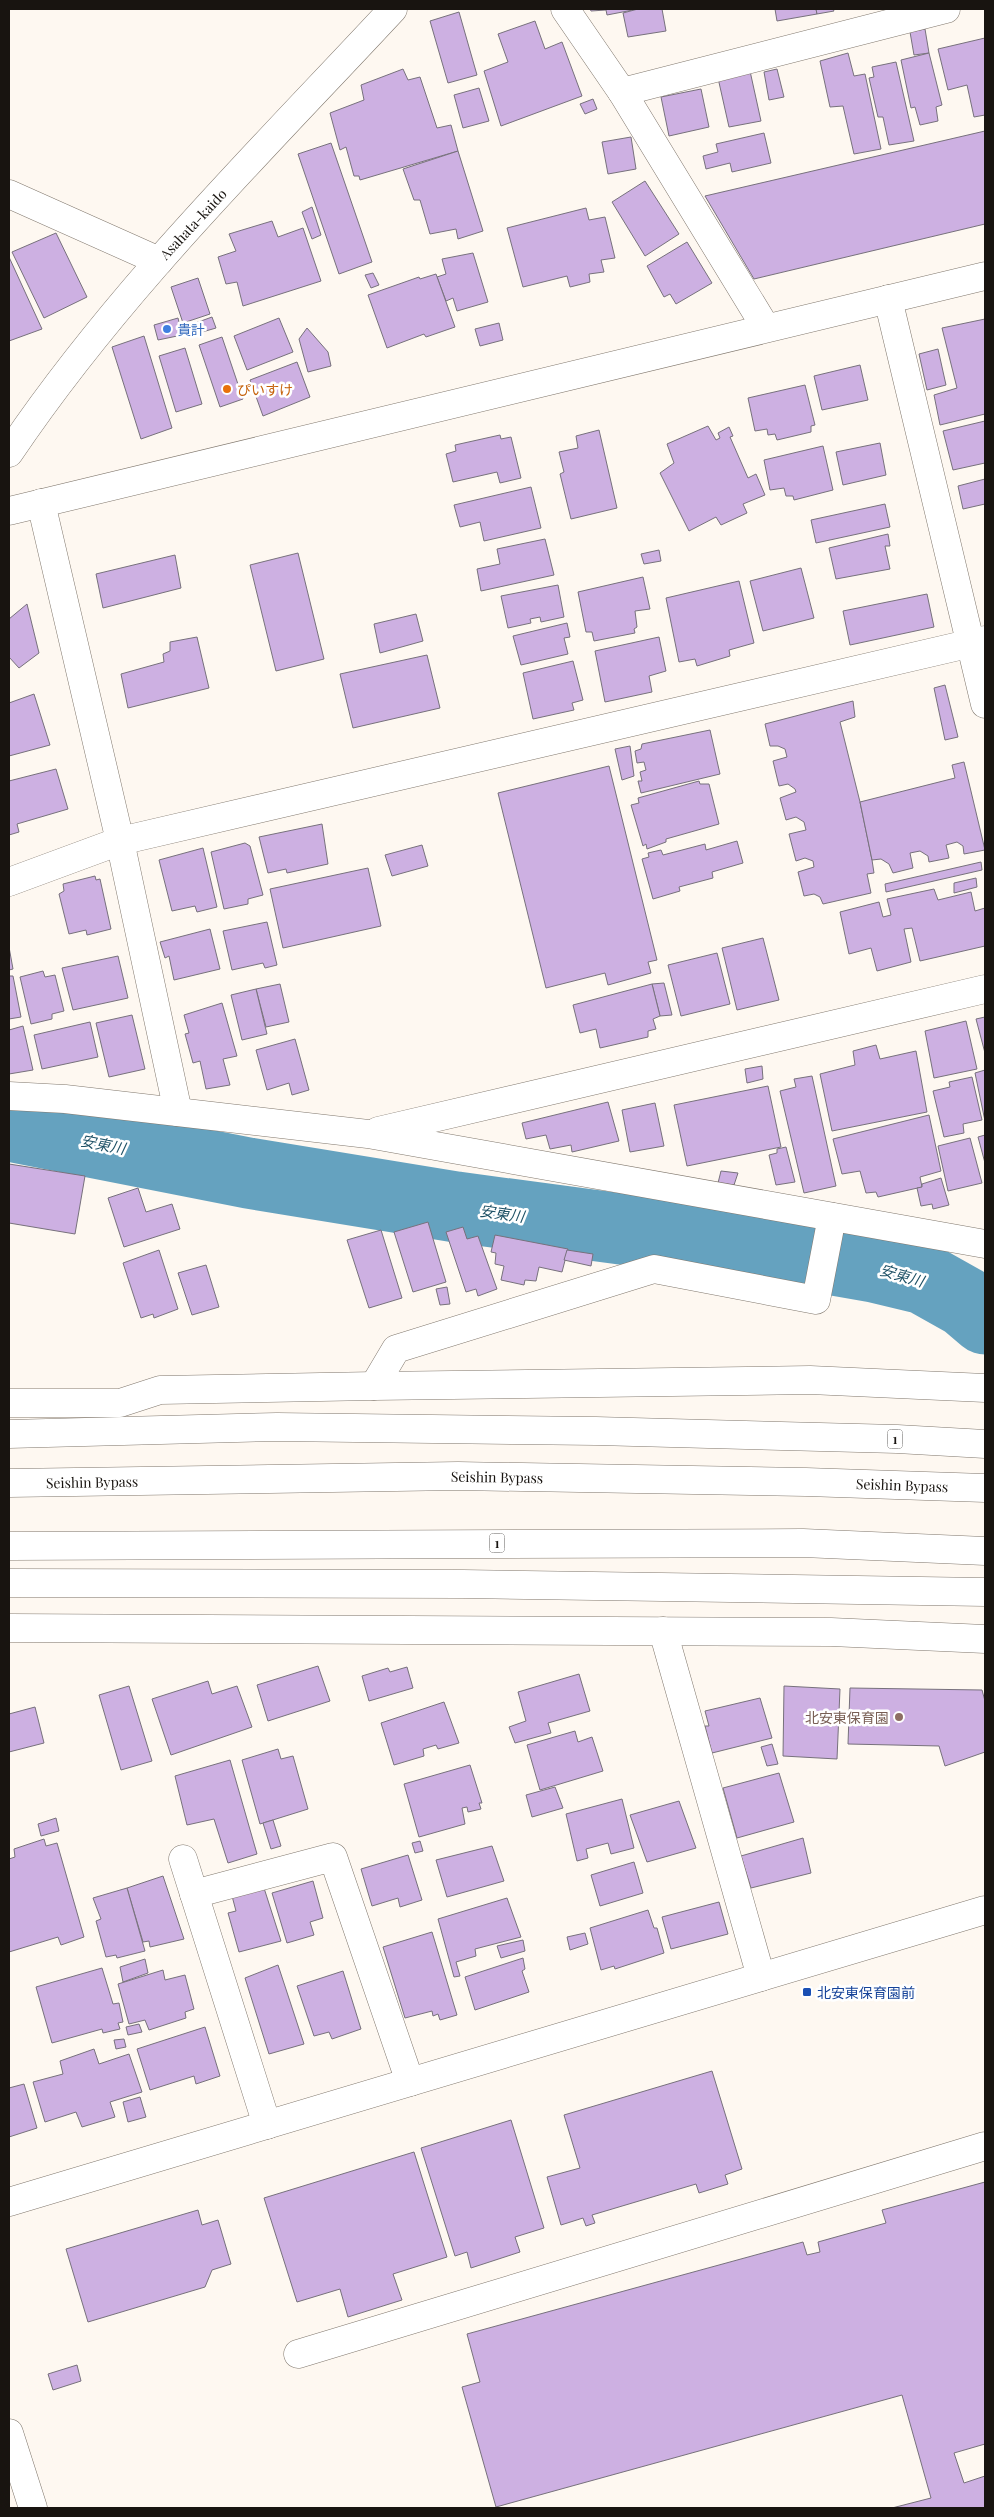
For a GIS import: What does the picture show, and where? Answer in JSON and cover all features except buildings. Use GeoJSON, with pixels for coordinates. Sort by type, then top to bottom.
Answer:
{"type":"FeatureCollection","features":[{"type":"Feature","properties":{"kind":"main road","name":"Asahata-kaido"},"geometry":{"type":"LineString","coordinates":[[9,453],[50,392],[159,261],[393,9]]}},
{"type":"Feature","properties":{"kind":"main road"},"geometry":{"type":"LineString","coordinates":[[565,9],[622,92],[766,328]]}},
{"type":"Feature","properties":{"kind":"main road"},"geometry":{"type":"LineString","coordinates":[[622,92],[946,9]]}},
{"type":"Feature","properties":{"kind":"main road"},"geometry":{"type":"LineString","coordinates":[[9,194],[159,261]]}},
{"type":"Feature","properties":{"kind":"main road"},"geometry":{"type":"LineString","coordinates":[[9,511],[985,276]]}},
{"type":"Feature","properties":{"kind":"main road"},"geometry":{"type":"LineString","coordinates":[[888,299],[978,642],[985,704]]}},
{"type":"Feature","properties":{"kind":"main road"},"geometry":{"type":"LineString","coordinates":[[41,503],[120,841],[178,1112]]}},
{"type":"Feature","properties":{"kind":"main road"},"geometry":{"type":"LineString","coordinates":[[9,882],[120,841],[978,642]]}},
{"type":"Feature","properties":{"kind":"main road"},"geometry":{"type":"LineString","coordinates":[[368,1134],[985,989]]}},
{"type":"Feature","properties":{"kind":"main road"},"geometry":{"type":"LineString","coordinates":[[9,1096],[65,1099],[368,1134],[985,1244]]}},
{"type":"Feature","properties":{"kind":"main road"},"geometry":{"type":"LineString","coordinates":[[374,1386],[396,1349],[654,1269],[816,1300],[832,1217]]}},
{"type":"Feature","properties":{"kind":"main road"},"geometry":{"type":"LineString","coordinates":[[9,1403],[120,1403],[160,1390],[374,1386],[810,1380],[985,1388]]}},
{"type":"Feature","properties":{"kind":"main road","name":"1"},"geometry":{"type":"LineString","coordinates":[[9,1434],[277,1427],[596,1431],[898,1439],[985,1444]]}},
{"type":"Feature","properties":{"kind":"main road"},"geometry":{"type":"LineString","coordinates":[[9,1476],[458,1470],[794,1476],[985,1482]]}},
{"type":"Feature","properties":{"kind":"main road","name":"Seishin Bypass"},"geometry":{"type":"LineString","coordinates":[[9,1483],[458,1476],[806,1482],[985,1488]]}},
{"type":"Feature","properties":{"kind":"main road","name":"1"},"geometry":{"type":"LineString","coordinates":[[9,1538],[486,1533],[985,1542]]}},
{"type":"Feature","properties":{"kind":"main road","name":"1"},"geometry":{"type":"LineString","coordinates":[[9,1546],[117,1544],[803,1543],[985,1551]]}},
{"type":"Feature","properties":{"kind":"main road"},"geometry":{"type":"LineString","coordinates":[[9,1583],[463,1584],[985,1592]]}},
{"type":"Feature","properties":{"kind":"main road"},"geometry":{"type":"LineString","coordinates":[[9,1628],[831,1632],[985,1640]]}},
{"type":"Feature","properties":{"kind":"main road"},"geometry":{"type":"LineString","coordinates":[[663,1631],[762,1977]]}},
{"type":"Feature","properties":{"kind":"main road"},"geometry":{"type":"LineString","coordinates":[[194,1894],[333,1857],[410,2082]]}},
{"type":"Feature","properties":{"kind":"main road"},"geometry":{"type":"LineString","coordinates":[[183,1859],[267,2125]]}},
{"type":"Feature","properties":{"kind":"main road"},"geometry":{"type":"LineString","coordinates":[[9,2202],[985,1910]]}},
{"type":"Feature","properties":{"kind":"main road"},"geometry":{"type":"LineString","coordinates":[[298,2354],[985,2146]]}},
{"type":"Feature","properties":{"kind":"main road"},"geometry":{"type":"LineString","coordinates":[[9,2433],[34,2508]]}},
{"type":"Feature","properties":{"kind":"waterway","name":"安東川"},"geometry":{"type":"LineString","coordinates":[[9,1126],[248,1173],[456,1207],[771,1249],[874,1267],[924,1279],[965,1302],[985,1319]]}},
{"type":"Feature","properties":{"kind":"place","name":"貴計"},"geometry":{"type":"Point","coordinates":[167,329]}},
{"type":"Feature","properties":{"kind":"place","name":"ぴいすけ"},"geometry":{"type":"Point","coordinates":[227,389]}},
{"type":"Feature","properties":{"kind":"place","name":"北安東保育園"},"geometry":{"type":"Point","coordinates":[899,1717]}},
{"type":"Feature","properties":{"kind":"place","name":"北安東保育園前"},"geometry":{"type":"Point","coordinates":[807,1992]}}]}
